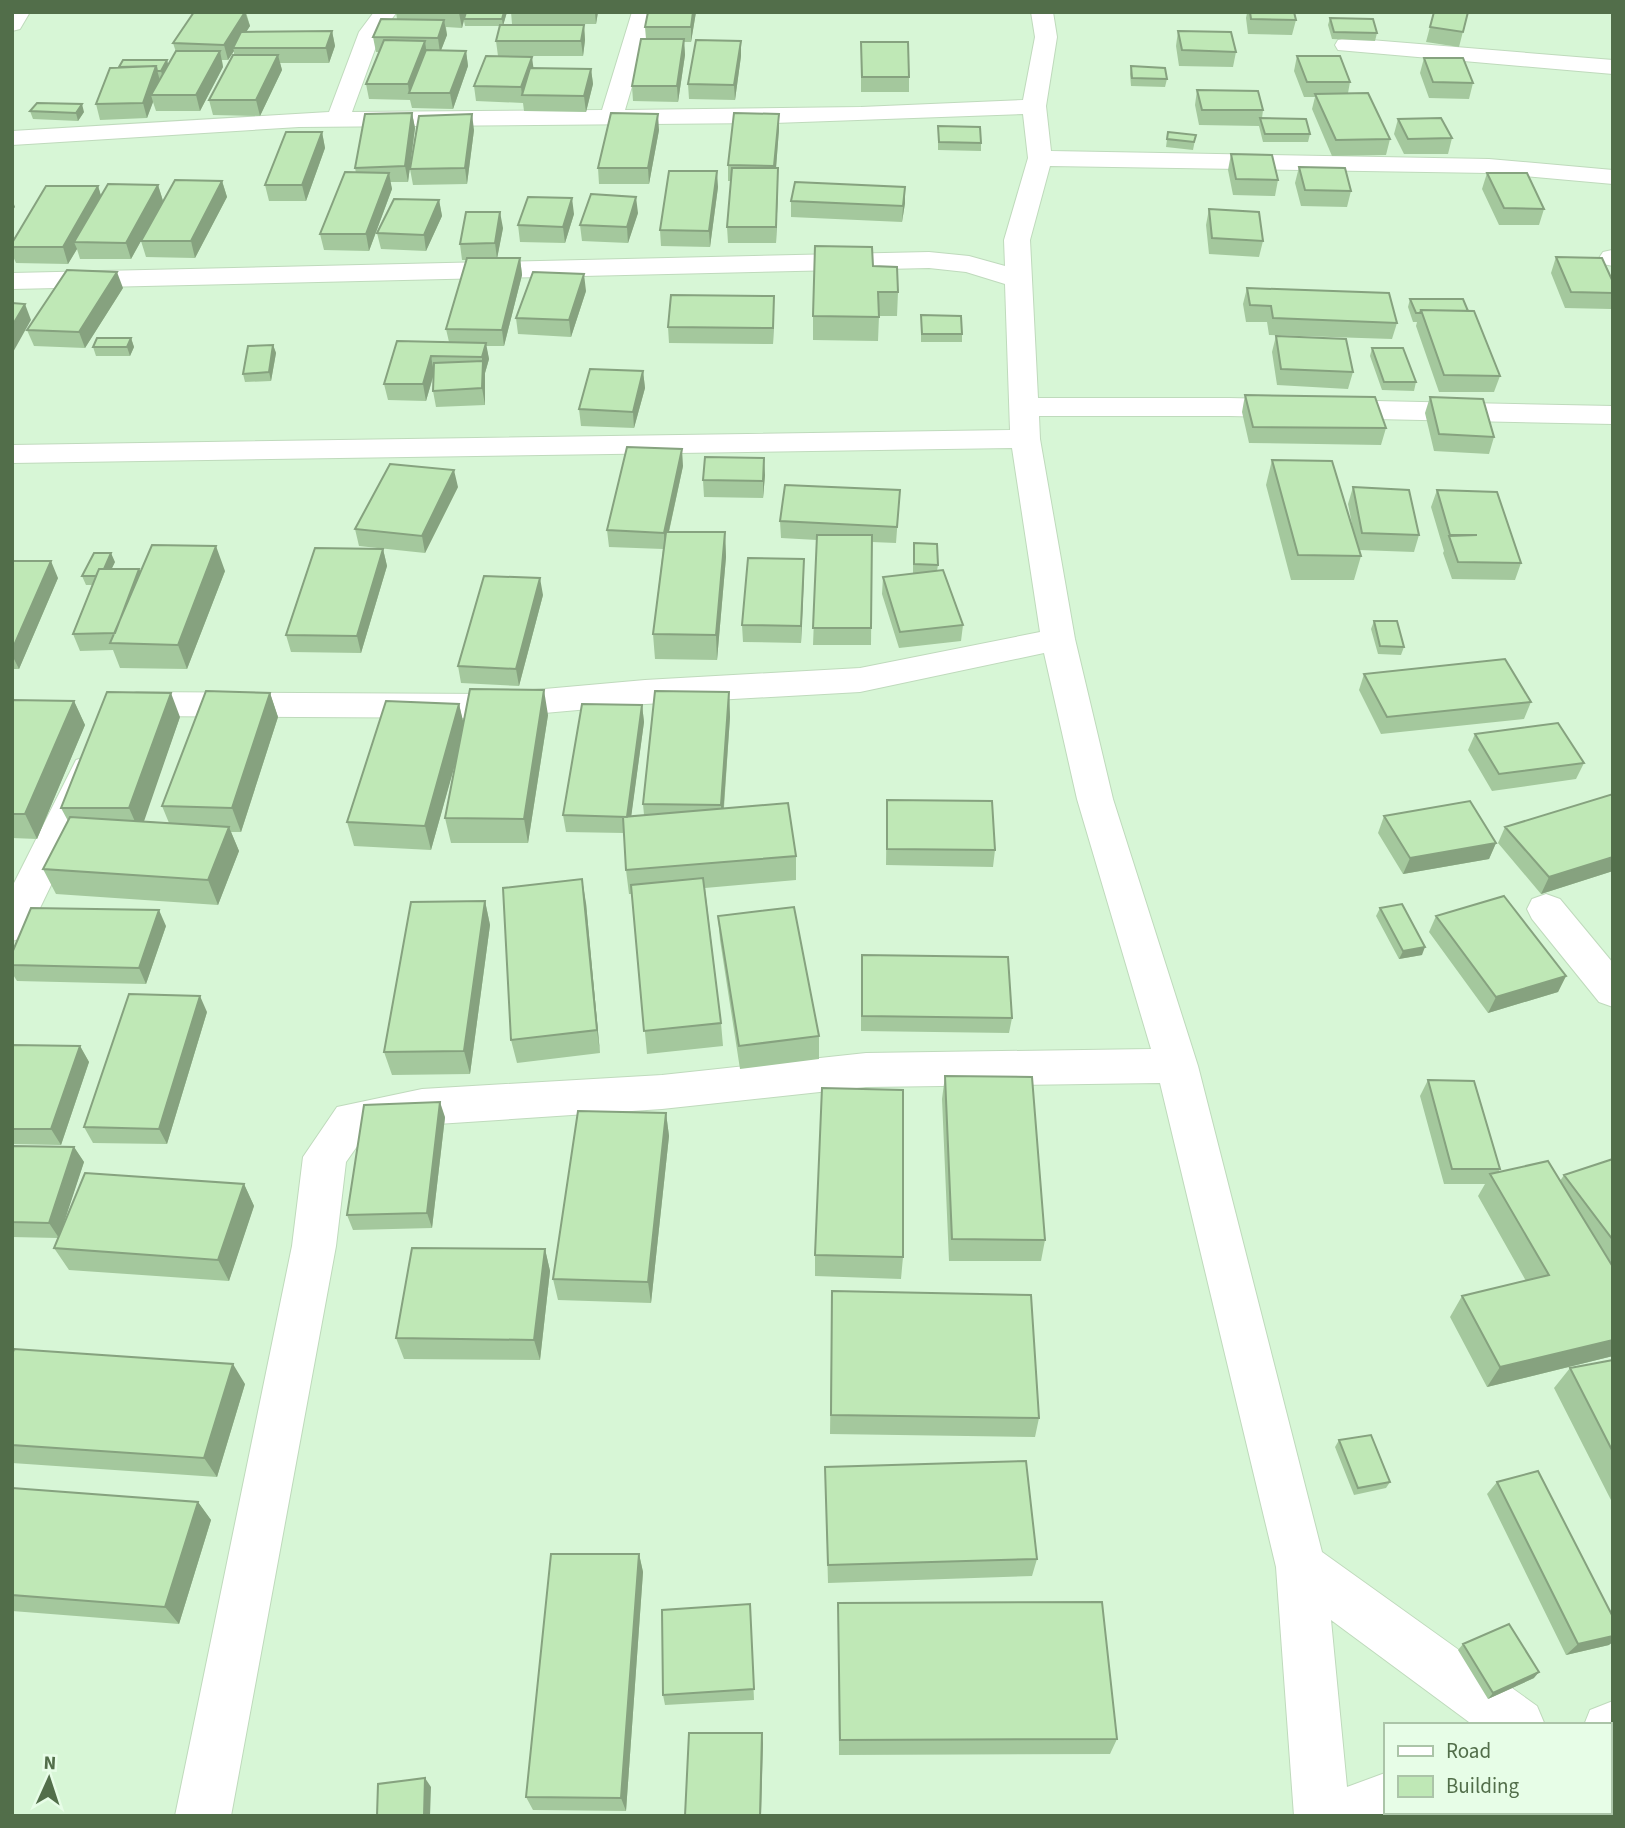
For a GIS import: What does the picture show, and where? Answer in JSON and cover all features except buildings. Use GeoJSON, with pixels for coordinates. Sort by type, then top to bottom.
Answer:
{"type":"FeatureCollection","features":[{"type":"Feature","properties":{"kind":"street"},"geometry":{"type":"LineString","coordinates":[[12,24],[19,12]]}},
{"type":"Feature","properties":{"kind":"street"},"geometry":{"type":"LineString","coordinates":[[338,119],[370,32],[386,12]]}},
{"type":"Feature","properties":{"kind":"street"},"geometry":{"type":"LineString","coordinates":[[611,118],[643,12]]}},
{"type":"Feature","properties":{"kind":"street"},"geometry":{"type":"LineString","coordinates":[[1042,12],[1046,37],[1034,106],[1040,158],[1017,240],[1024,423],[1058,639],[1094,799],[1177,1066],[1301,1567],[1322,1816]]}},
{"type":"Feature","properties":{"kind":"street"},"geometry":{"type":"LineString","coordinates":[[1346,45],[1613,68]]}},
{"type":"Feature","properties":{"kind":"street"},"geometry":{"type":"LineString","coordinates":[[12,138],[338,119],[935,113],[1034,106]]}},
{"type":"Feature","properties":{"kind":"street"},"geometry":{"type":"LineString","coordinates":[[1040,158],[1489,166],[1613,177]]}},
{"type":"Feature","properties":{"kind":"street"},"geometry":{"type":"LineString","coordinates":[[12,281],[343,271],[929,260],[969,264],[1018,279]]}},
{"type":"Feature","properties":{"kind":"street"},"geometry":{"type":"LineString","coordinates":[[12,454],[1024,423],[1243,407],[1613,415]]}},
{"type":"Feature","properties":{"kind":"street"},"geometry":{"type":"LineString","coordinates":[[12,926],[85,777],[109,715],[137,705],[489,706],[645,692],[860,680],[1058,639]]}},
{"type":"Feature","properties":{"kind":"street"},"geometry":{"type":"LineString","coordinates":[[1546,909],[1613,991]]}},
{"type":"Feature","properties":{"kind":"street"},"geometry":{"type":"LineString","coordinates":[[203,1816],[314,1246],[325,1157],[352,1120],[422,1107],[662,1091],[866,1070],[1177,1066]]}},
{"type":"Feature","properties":{"kind":"street"},"geometry":{"type":"LineString","coordinates":[[1301,1567],[1515,1723]]}},
{"type":"Feature","properties":{"kind":"street"},"geometry":{"type":"LineString","coordinates":[[1344,1816],[1384,1800]]}},
{"type":"Feature","properties":{"kind":"shaded area"},"geometry":{"type":"Polygon","coordinates":[[[12,12],[1613,12],[1613,1816],[12,1816],[12,12]]]}}]}
